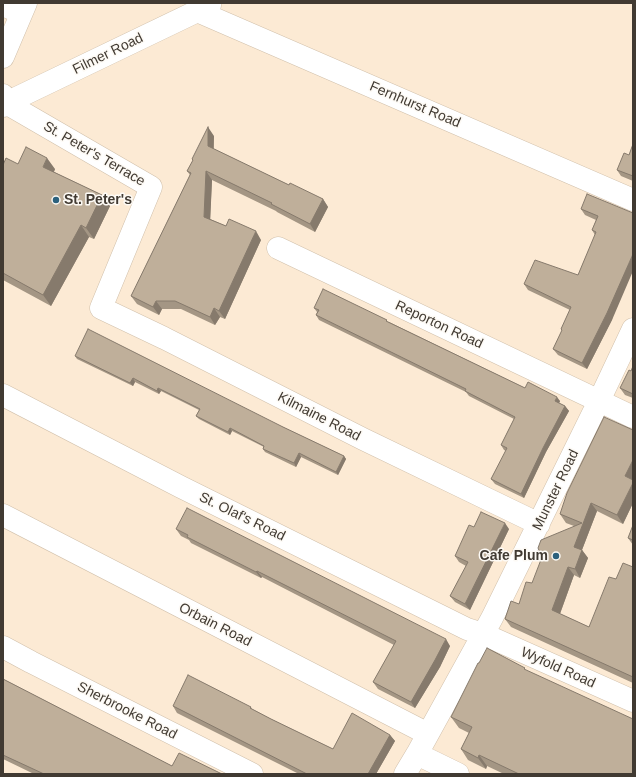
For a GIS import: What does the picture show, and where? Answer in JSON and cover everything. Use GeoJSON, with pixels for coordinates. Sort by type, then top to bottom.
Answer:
{"type":"FeatureCollection","features":[{"type":"Feature","properties":{"kind":"street"},"geometry":{"type":"LineString","coordinates":[[3,57],[17,7]]}},
{"type":"Feature","properties":{"kind":"street","name":"Filmer Road"},"geometry":{"type":"LineString","coordinates":[[4,101],[205,7]]}},
{"type":"Feature","properties":{"kind":"street","name":"Fernhurst Road"},"geometry":{"type":"LineString","coordinates":[[205,7],[633,200]]}},
{"type":"Feature","properties":{"kind":"street","name":"St. Peter's Terrace"},"geometry":{"type":"LineString","coordinates":[[4,101],[151,187],[101,308]]}},
{"type":"Feature","properties":{"kind":"street","name":"Reporton Road"},"geometry":{"type":"LineString","coordinates":[[278,248],[633,417]]}},
{"type":"Feature","properties":{"kind":"street","name":"Kilmaine Road"},"geometry":{"type":"LineString","coordinates":[[101,308],[164,338],[363,439],[539,524]]}},
{"type":"Feature","properties":{"kind":"street","name":"Munster Road"},"geometry":{"type":"LineString","coordinates":[[405,774],[483,634],[539,524],[633,329]]}},
{"type":"Feature","properties":{"kind":"street","name":"St. Olaf's Road"},"geometry":{"type":"LineString","coordinates":[[3,395],[231,512],[467,629],[483,634]]}},
{"type":"Feature","properties":{"kind":"street","name":"Orbain Road"},"geometry":{"type":"LineString","coordinates":[[3,515],[428,734]]}},
{"type":"Feature","properties":{"kind":"street","name":"Wyfold Road"},"geometry":{"type":"LineString","coordinates":[[483,634],[633,702]]}},
{"type":"Feature","properties":{"kind":"street","name":"Sherbrooke Road"},"geometry":{"type":"LineString","coordinates":[[3,647],[252,774]]}},
{"type":"Feature","properties":{"kind":"street"},"geometry":{"type":"LineString","coordinates":[[416,754],[458,774]]}},
{"type":"Feature","properties":{"kind":"building"},"geometry":{"type":"Polygon","coordinates":[[[208,127],[208,146],[289,185],[290,183],[323,199],[310,224],[271,204],[272,203],[206,171],[204,217],[226,226],[229,219],[256,231],[219,311],[214,308],[210,317],[175,301],[156,301],[153,307],[131,296],[191,173],[187,171],[208,127]]]}},
{"type":"Feature","properties":{"kind":"building"},"geometry":{"type":"Polygon","coordinates":[[[633,144],[633,176],[617,170],[624,153],[629,155],[633,144]]]}},
{"type":"Feature","properties":{"kind":"building"},"geometry":{"type":"Polygon","coordinates":[[[26,147],[47,158],[43,167],[102,195],[86,228],[81,225],[43,295],[3,273],[3,165],[6,158],[18,164],[26,147]]]}},
{"type":"Feature","properties":{"kind":"building"},"geometry":{"type":"Polygon","coordinates":[[[587,194],[633,213],[633,254],[607,313],[582,363],[553,349],[571,307],[524,284],[535,260],[578,275],[596,232],[592,230],[598,216],[581,209],[587,194]]]}},
{"type":"Feature","properties":{"kind":"building"},"geometry":{"type":"Polygon","coordinates":[[[323,289],[525,388],[528,382],[557,397],[555,401],[565,406],[521,494],[491,479],[507,448],[501,445],[515,417],[465,391],[466,389],[316,315],[319,310],[314,308],[323,289]]]}},
{"type":"Feature","properties":{"kind":"building"},"geometry":{"type":"Polygon","coordinates":[[[88,329],[344,456],[336,472],[299,453],[294,463],[263,449],[264,446],[230,428],[228,432],[196,416],[200,409],[158,388],[157,391],[133,378],[130,383],[75,356],[88,329]]]}},
{"type":"Feature","properties":{"kind":"building"},"geometry":{"type":"Polygon","coordinates":[[[633,366],[633,394],[620,388],[629,370],[631,371],[633,366]]]}},
{"type":"Feature","properties":{"kind":"building"},"geometry":{"type":"Polygon","coordinates":[[[604,417],[633,430],[633,460],[625,476],[633,480],[633,483],[617,515],[591,503],[574,547],[582,550],[575,569],[568,567],[552,610],[589,627],[609,577],[616,579],[623,563],[633,567],[633,677],[505,619],[511,601],[519,604],[526,582],[532,583],[542,557],[538,548],[541,540],[582,523],[560,514],[567,493],[604,417]]]}},
{"type":"Feature","properties":{"kind":"building"},"geometry":{"type":"Polygon","coordinates":[[[187,508],[446,639],[411,702],[373,682],[396,641],[187,537],[188,535],[176,529],[187,508]]]}},
{"type":"Feature","properties":{"kind":"building"},"geometry":{"type":"Polygon","coordinates":[[[481,512],[505,523],[465,604],[450,596],[468,562],[455,556],[469,525],[474,527],[481,512]]]}},
{"type":"Feature","properties":{"kind":"building"},"geometry":{"type":"Polygon","coordinates":[[[633,525],[633,540],[628,538],[633,525]]]}},
{"type":"Feature","properties":{"kind":"building"},"geometry":{"type":"Polygon","coordinates":[[[487,648],[525,668],[524,669],[633,719],[633,774],[519,774],[479,755],[478,758],[461,749],[472,727],[451,717],[487,648]]]}},
{"type":"Feature","properties":{"kind":"building"},"geometry":{"type":"Polygon","coordinates":[[[188,675],[251,707],[250,708],[271,719],[333,749],[352,713],[390,735],[368,774],[307,774],[173,706],[188,675]]]}},
{"type":"Feature","properties":{"kind":"building"},"geometry":{"type":"Polygon","coordinates":[[[3,679],[172,766],[179,753],[222,774],[44,774],[3,755],[3,679]]]}},
{"type":"Feature","properties":{"kind":"place","name":"St. Peter's"},"geometry":{"type":"Point","coordinates":[56,200]}},
{"type":"Feature","properties":{"kind":"place","name":"Cafe Plum"},"geometry":{"type":"Point","coordinates":[556,556]}}]}
